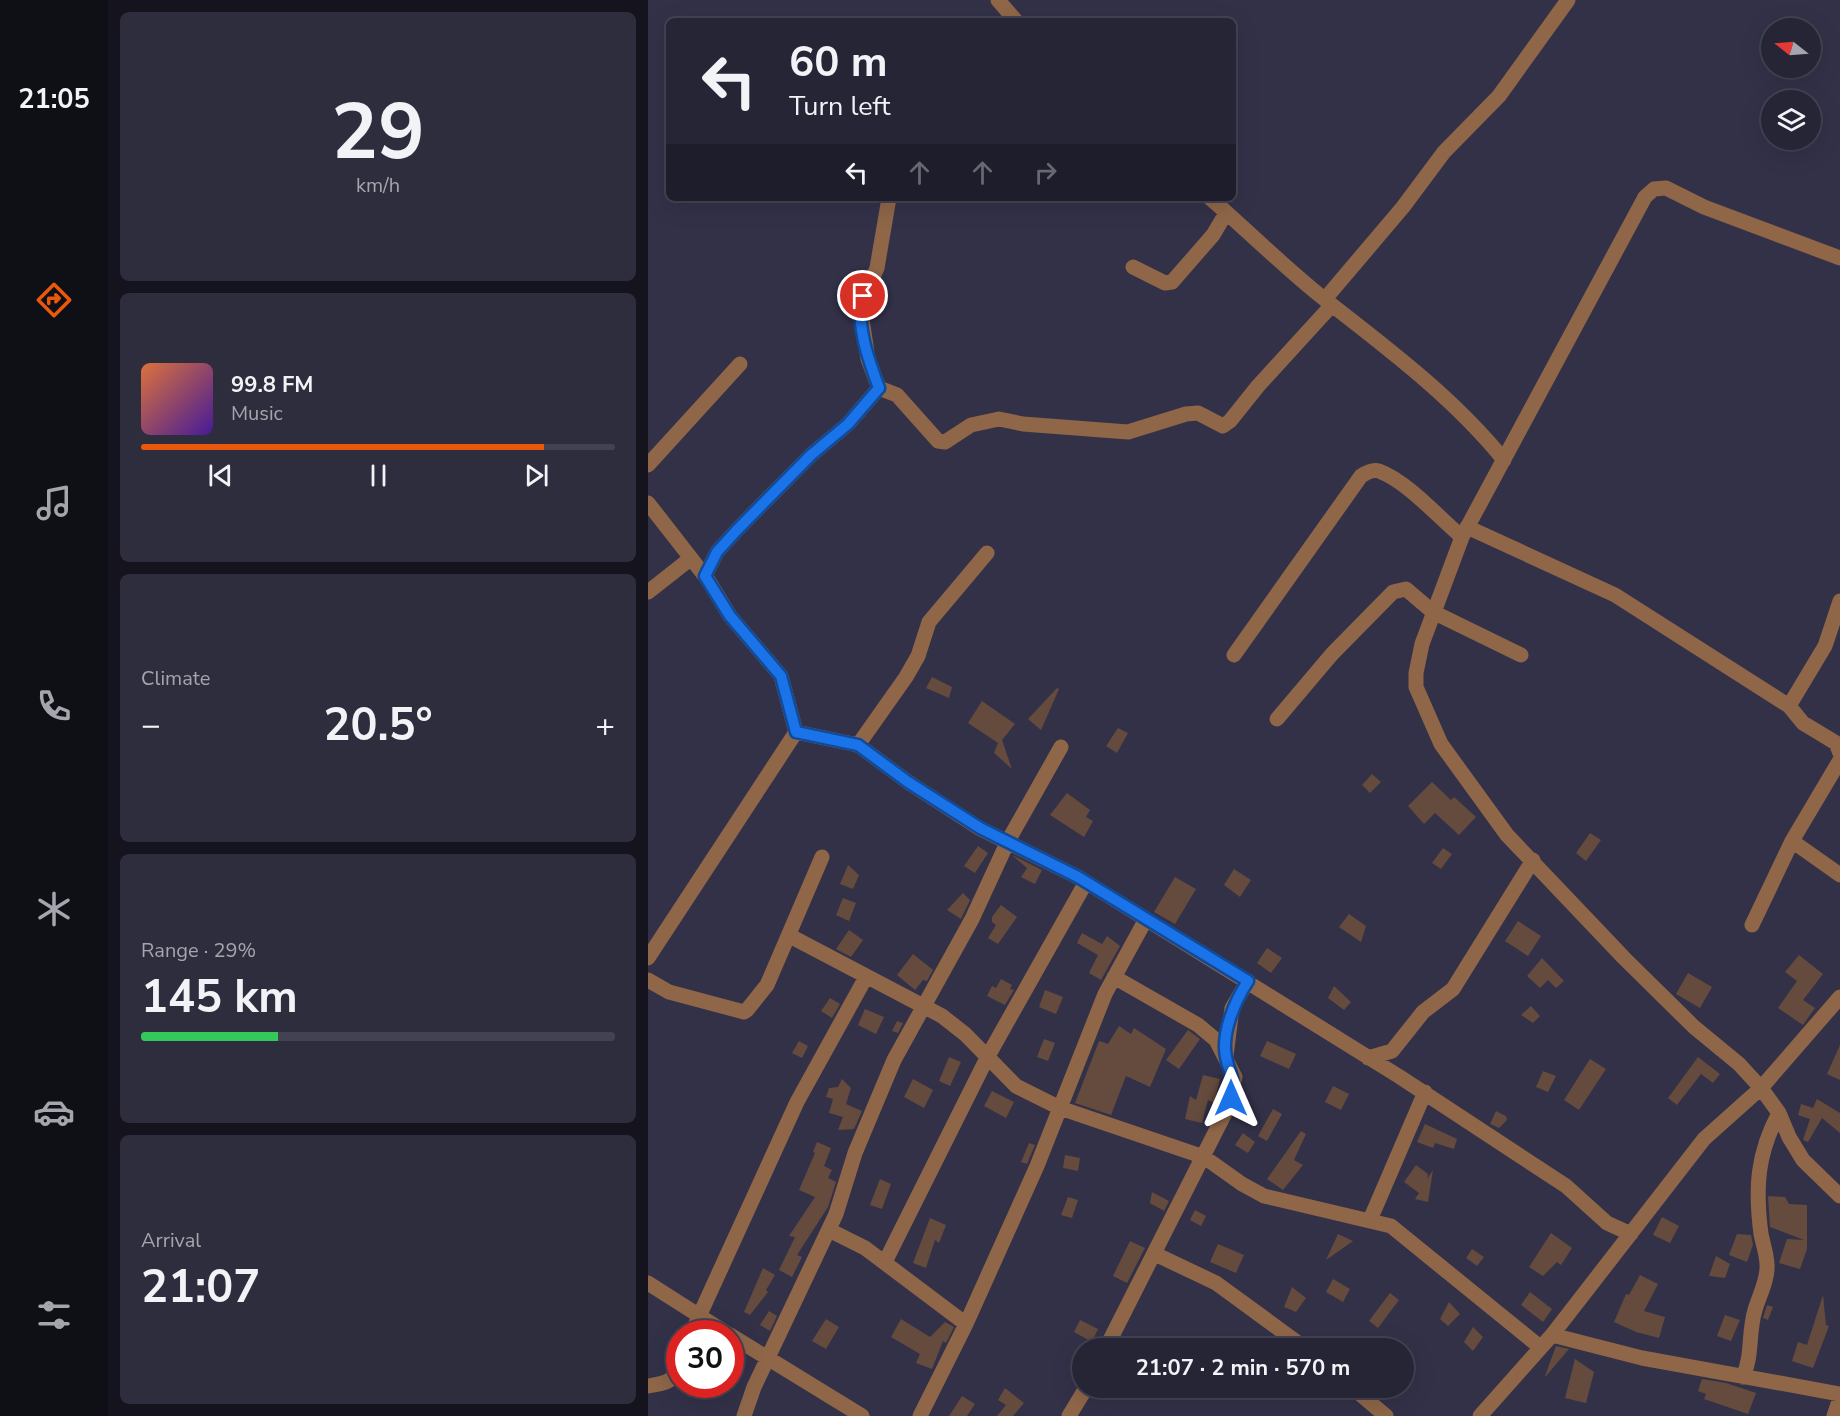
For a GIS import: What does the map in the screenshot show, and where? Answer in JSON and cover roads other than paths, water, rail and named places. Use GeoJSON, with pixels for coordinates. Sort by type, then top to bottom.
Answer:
{"type":"FeatureCollection","features":[{"type":"Feature","properties":{"kind":"street"},"geometry":{"type":"LineString","coordinates":[[998,0],[1013,18]]}},
{"type":"Feature","properties":{"kind":"street"},"geometry":{"type":"LineString","coordinates":[[888,201],[877,268],[860,306],[868,358],[879,388],[897,395],[938,441],[945,442],[970,425],[999,419],[1023,424],[1128,432],[1149,428],[1185,414],[1198,413],[1223,426],[1230,421],[1329,302],[1444,152],[1499,96],[1568,0]]}},
{"type":"Feature","properties":{"kind":"street"},"geometry":{"type":"LineString","coordinates":[[1840,258],[1704,207],[1666,188],[1654,189],[1645,197],[1465,532],[1434,612],[1416,673],[1416,687],[1441,744],[1507,835],[1624,958],[1694,1027],[1739,1064],[1761,1088],[1779,1113],[1789,1137],[1803,1160],[1840,1196]]}},
{"type":"Feature","properties":{"kind":"street"},"geometry":{"type":"LineString","coordinates":[[1213,201],[1329,302],[1358,322],[1436,390],[1479,430],[1504,460]]}},
{"type":"Feature","properties":{"kind":"street"},"geometry":{"type":"LineString","coordinates":[[1133,267],[1165,283],[1172,282],[1213,235],[1226,213]]}},
{"type":"Feature","properties":{"kind":"street"},"geometry":{"type":"LineString","coordinates":[[648,465],[740,364]]}},
{"type":"Feature","properties":{"kind":"street"},"geometry":{"type":"LineString","coordinates":[[705,576],[717,552],[736,531],[811,455],[848,424],[879,388]]}},
{"type":"Feature","properties":{"kind":"street"},"geometry":{"type":"LineString","coordinates":[[1234,655],[1361,476],[1369,471],[1378,470],[1465,532],[1615,595],[1789,706],[1803,723],[1836,743],[1840,753]]}},
{"type":"Feature","properties":{"kind":"street"},"geometry":{"type":"LineString","coordinates":[[648,503],[705,576],[730,616],[781,676],[796,732],[648,958]]}},
{"type":"Feature","properties":{"kind":"street"},"geometry":{"type":"LineString","coordinates":[[858,745],[906,677],[918,656],[929,622],[987,553]]}},
{"type":"Feature","properties":{"kind":"street"},"geometry":{"type":"LineString","coordinates":[[648,592],[690,559]]}},
{"type":"Feature","properties":{"kind":"street"},"geometry":{"type":"LineString","coordinates":[[1276,719],[1332,654],[1393,592],[1407,589],[1434,612],[1521,655]]}},
{"type":"Feature","properties":{"kind":"street"},"geometry":{"type":"LineString","coordinates":[[1789,706],[1824,646],[1840,601]]}},
{"type":"Feature","properties":{"kind":"street"},"geometry":{"type":"LineString","coordinates":[[796,732],[858,745],[908,782],[980,828],[1086,882],[1425,1092],[1566,1186],[1607,1223],[1631,1234]]}},
{"type":"Feature","properties":{"kind":"street"},"geometry":{"type":"LineString","coordinates":[[744,1416],[767,1359],[828,1230],[847,1184],[855,1153],[894,1060],[972,919],[1008,841],[1061,747]]}},
{"type":"Feature","properties":{"kind":"street"},"geometry":{"type":"LineString","coordinates":[[1752,925],[1792,841],[1840,760]]}},
{"type":"Feature","properties":{"kind":"street"},"geometry":{"type":"LineString","coordinates":[[1792,841],[1840,875]]}},
{"type":"Feature","properties":{"kind":"street"},"geometry":{"type":"LineString","coordinates":[[648,980],[669,992],[744,1012],[767,985],[822,857]]}},
{"type":"Feature","properties":{"kind":"street"},"geometry":{"type":"LineString","coordinates":[[1368,1058],[1392,1051],[1423,1012],[1454,989],[1533,860]]}},
{"type":"Feature","properties":{"kind":"street"},"geometry":{"type":"LineString","coordinates":[[885,1262],[988,1056],[1086,882]]}},
{"type":"Feature","properties":{"kind":"street"},"geometry":{"type":"LineString","coordinates":[[920,1416],[966,1324],[1060,1108],[1087,1034],[1114,977],[1146,919]]}},
{"type":"Feature","properties":{"kind":"street"},"geometry":{"type":"LineString","coordinates":[[790,936],[923,1006],[965,1034],[1016,1086],[1060,1108],[1204,1157],[1242,1184],[1264,1196],[1391,1226],[1406,1235],[1540,1347]]}},
{"type":"Feature","properties":{"kind":"street"},"geometry":{"type":"LineString","coordinates":[[1111,1338],[1204,1157],[1231,1098],[1234,1077],[1226,1056],[1216,1040],[1198,1026],[1114,977]]}},
{"type":"Feature","properties":{"kind":"street"},"geometry":{"type":"LineString","coordinates":[[695,1320],[797,1102],[866,978]]}},
{"type":"Feature","properties":{"kind":"street"},"geometry":{"type":"LineString","coordinates":[[1226,1056],[1232,1008],[1248,981]]}},
{"type":"Feature","properties":{"kind":"street"},"geometry":{"type":"LineString","coordinates":[[1480,1416],[1552,1335],[1704,1139],[1761,1088],[1840,997]]}},
{"type":"Feature","properties":{"kind":"street"},"geometry":{"type":"LineString","coordinates":[[1392,1051],[1400,1077]]}},
{"type":"Feature","properties":{"kind":"street"},"geometry":{"type":"LineString","coordinates":[[1370,1220],[1425,1092]]}},
{"type":"Feature","properties":{"kind":"street"},"geometry":{"type":"LineString","coordinates":[[1743,1377],[1751,1353],[1749,1338],[1752,1320],[1768,1266],[1759,1217],[1759,1169],[1765,1140],[1779,1113]]}},
{"type":"Feature","properties":{"kind":"street"},"geometry":{"type":"LineString","coordinates":[[828,1230],[885,1262],[966,1324]]}},
{"type":"Feature","properties":{"kind":"street"},"geometry":{"type":"LineString","coordinates":[[1155,1254],[1216,1283],[1291,1338]]}},
{"type":"Feature","properties":{"kind":"street"},"geometry":{"type":"LineString","coordinates":[[648,1302],[652,1286],[707,1320]]}},
{"type":"Feature","properties":{"kind":"street"},"geometry":{"type":"LineString","coordinates":[[1552,1335],[1642,1358],[1840,1396],[1834,1416]]}},
{"type":"Feature","properties":{"kind":"street"},"geometry":{"type":"LineString","coordinates":[[744,1344],[862,1416]]}},
{"type":"Feature","properties":{"kind":"street"},"geometry":{"type":"LineString","coordinates":[[648,1386],[666,1383]]}},
{"type":"Feature","properties":{"kind":"street"},"geometry":{"type":"LineString","coordinates":[[1080,1398],[1071,1412],[1088,1416]]}},
{"type":"Feature","properties":{"kind":"street"},"geometry":{"type":"LineString","coordinates":[[1365,1398],[1386,1416]]}}]}
